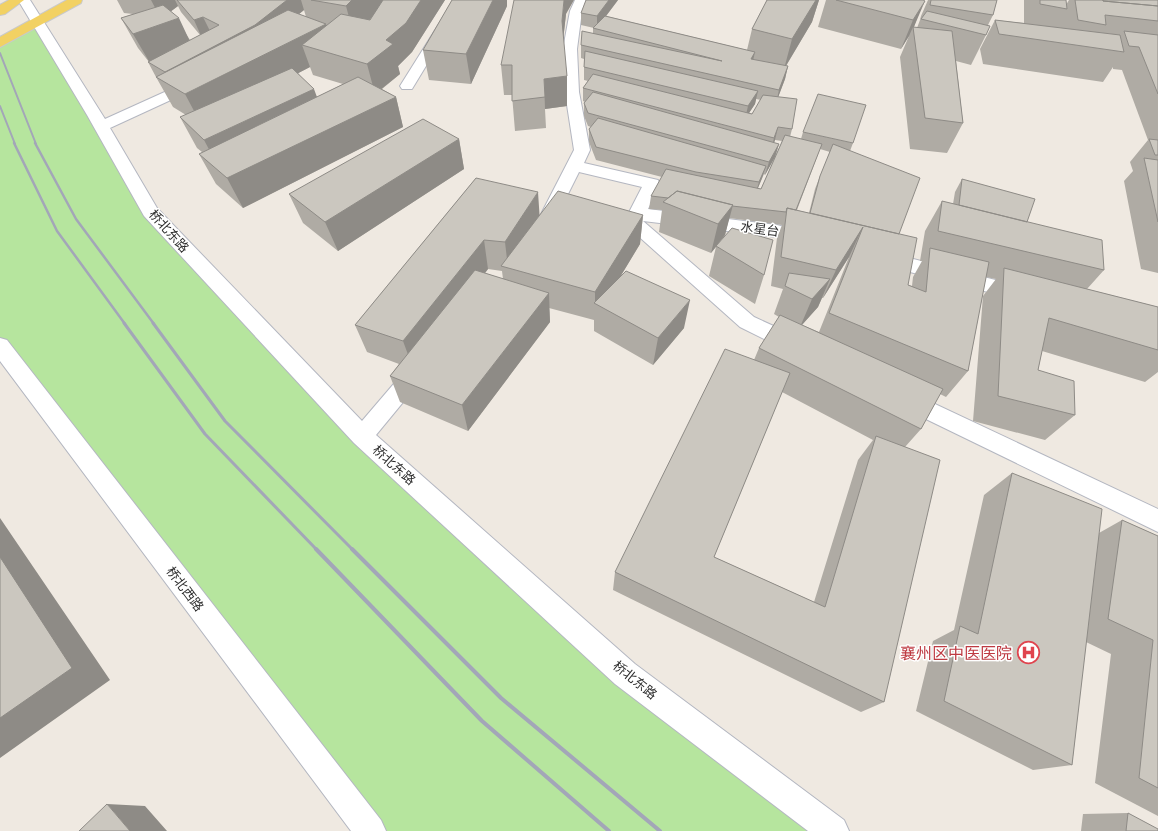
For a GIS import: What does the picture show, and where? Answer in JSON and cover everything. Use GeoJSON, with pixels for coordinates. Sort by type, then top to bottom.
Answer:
{"type":"FeatureCollection","features":[{"type":"Feature","properties":{"kind":"main road"},"geometry":{"type":"LineString","coordinates":[[0,11],[18,0]]}},
{"type":"Feature","properties":{"kind":"main road"},"geometry":{"type":"LineString","coordinates":[[0,43],[76,0]]}},
{"type":"Feature","properties":{"kind":"street","name":"桥北东路"},"geometry":{"type":"LineString","coordinates":[[24,0],[101,126],[150,212],[362,436],[625,674],[833,831]]}},
{"type":"Feature","properties":{"kind":"street"},"geometry":{"type":"LineString","coordinates":[[407,86],[460,0]]}},
{"type":"Feature","properties":{"kind":"street"},"geometry":{"type":"LineString","coordinates":[[540,230],[552,211],[582,150],[572,92],[570,49],[576,11],[581,0]]}},
{"type":"Feature","properties":{"kind":"street"},"geometry":{"type":"LineString","coordinates":[[101,126],[207,78]]}},
{"type":"Feature","properties":{"kind":"street"},"geometry":{"type":"LineString","coordinates":[[574,166],[652,184],[633,222],[747,322],[811,353]]}},
{"type":"Feature","properties":{"kind":"street","name":"水星台"},"geometry":{"type":"LineString","coordinates":[[638,213],[777,231],[823,243]]}},
{"type":"Feature","properties":{"kind":"street"},"geometry":{"type":"LineString","coordinates":[[862,253],[1039,298]]}},
{"type":"Feature","properties":{"kind":"street","name":"桥北西路"},"geometry":{"type":"LineString","coordinates":[[0,346],[370,831]]}},
{"type":"Feature","properties":{"kind":"street"},"geometry":{"type":"LineString","coordinates":[[362,436],[428,356]]}},
{"type":"Feature","properties":{"kind":"street"},"geometry":{"type":"LineString","coordinates":[[883,388],[1158,521]]}},
{"type":"Feature","properties":{"kind":"green space"},"geometry":{"type":"Polygon","coordinates":[[[37,22],[150,212],[362,436],[833,831],[372,831],[0,346],[0,43],[37,22]]]}},
{"type":"Feature","properties":{"kind":"building"},"geometry":{"type":"Polygon","coordinates":[[[177,0],[287,0],[255,25],[165,72],[148,62],[219,25],[203,17],[194,20],[177,0]]]}},
{"type":"Feature","properties":{"kind":"building"},"geometry":{"type":"Polygon","coordinates":[[[311,0],[352,0],[346,6],[311,0]]]}},
{"type":"Feature","properties":{"kind":"building"},"geometry":{"type":"Polygon","coordinates":[[[383,0],[421,0],[406,23],[386,40],[393,44],[367,64],[302,45],[341,14],[370,20],[383,0]]]}},
{"type":"Feature","properties":{"kind":"building"},"geometry":{"type":"Polygon","coordinates":[[[452,0],[493,0],[466,54],[423,50],[452,0]]]}},
{"type":"Feature","properties":{"kind":"building"},"geometry":{"type":"Polygon","coordinates":[[[514,0],[564,0],[562,21],[567,76],[544,79],[545,97],[512,101],[512,65],[501,65],[514,0]]]}},
{"type":"Feature","properties":{"kind":"building"},"geometry":{"type":"Polygon","coordinates":[[[586,0],[609,0],[597,16],[581,13],[586,0]]]}},
{"type":"Feature","properties":{"kind":"building"},"geometry":{"type":"Polygon","coordinates":[[[767,0],[816,0],[792,39],[752,29],[767,0]]]}},
{"type":"Feature","properties":{"kind":"building"},"geometry":{"type":"Polygon","coordinates":[[[836,0],[923,0],[925,1],[913,20],[836,0]]]}},
{"type":"Feature","properties":{"kind":"building"},"geometry":{"type":"Polygon","coordinates":[[[931,0],[997,0],[993,15],[930,5],[931,0]]]}},
{"type":"Feature","properties":{"kind":"building"},"geometry":{"type":"Polygon","coordinates":[[[1040,0],[1066,0],[1067,9],[1040,4],[1040,0]]]}},
{"type":"Feature","properties":{"kind":"building"},"geometry":{"type":"Polygon","coordinates":[[[1075,0],[1103,0],[1158,6],[1158,21],[1105,15],[1106,25],[1078,20],[1075,0]]]}},
{"type":"Feature","properties":{"kind":"building"},"geometry":{"type":"Polygon","coordinates":[[[1158,0],[1158,6],[1103,1],[1158,0]]]}},
{"type":"Feature","properties":{"kind":"building"},"geometry":{"type":"Polygon","coordinates":[[[163,5],[179,18],[133,34],[121,18],[163,5]]]}},
{"type":"Feature","properties":{"kind":"building"},"geometry":{"type":"Polygon","coordinates":[[[288,10],[326,24],[185,94],[156,77],[288,10]]]}},
{"type":"Feature","properties":{"kind":"building"},"geometry":{"type":"Polygon","coordinates":[[[927,11],[990,26],[986,35],[921,19],[927,11]]]}},
{"type":"Feature","properties":{"kind":"building"},"geometry":{"type":"Polygon","coordinates":[[[605,16],[755,52],[751,59],[788,66],[779,90],[581,45],[582,31],[722,61],[593,28],[605,16]]]}},
{"type":"Feature","properties":{"kind":"building"},"geometry":{"type":"Polygon","coordinates":[[[995,20],[1120,35],[1124,52],[999,34],[995,20]]]}},
{"type":"Feature","properties":{"kind":"building"},"geometry":{"type":"Polygon","coordinates":[[[913,27],[952,31],[963,123],[925,118],[913,27]]]}},
{"type":"Feature","properties":{"kind":"building"},"geometry":{"type":"Polygon","coordinates":[[[1124,31],[1158,35],[1158,94],[1139,47],[1129,46],[1124,31]]]}},
{"type":"Feature","properties":{"kind":"building"},"geometry":{"type":"Polygon","coordinates":[[[585,51],[758,91],[748,106],[584,67],[585,51]]]}},
{"type":"Feature","properties":{"kind":"building"},"geometry":{"type":"Polygon","coordinates":[[[292,68],[314,89],[204,140],[180,117],[292,68]]]}},
{"type":"Feature","properties":{"kind":"building"},"geometry":{"type":"Polygon","coordinates":[[[593,74],[752,114],[763,95],[797,99],[792,129],[778,127],[774,138],[583,88],[593,74]]]}},
{"type":"Feature","properties":{"kind":"building"},"geometry":{"type":"Polygon","coordinates":[[[358,77],[396,97],[227,178],[199,154],[358,77]]]}},
{"type":"Feature","properties":{"kind":"building"},"geometry":{"type":"Polygon","coordinates":[[[593,92],[779,144],[769,162],[588,113],[584,103],[593,92]]]}},
{"type":"Feature","properties":{"kind":"building"},"geometry":{"type":"Polygon","coordinates":[[[818,94],[866,105],[853,143],[803,132],[818,94]]]}},
{"type":"Feature","properties":{"kind":"building"},"geometry":{"type":"Polygon","coordinates":[[[598,118],[766,166],[759,182],[696,172],[596,147],[589,129],[598,118]]]}},
{"type":"Feature","properties":{"kind":"building"},"geometry":{"type":"Polygon","coordinates":[[[423,119],[459,139],[325,222],[289,194],[423,119]]]}},
{"type":"Feature","properties":{"kind":"building"},"geometry":{"type":"Polygon","coordinates":[[[785,135],[822,144],[796,210],[787,208],[786,212],[732,206],[733,205],[677,191],[668,198],[651,196],[666,169],[761,189],[785,135]]]}},
{"type":"Feature","properties":{"kind":"building"},"geometry":{"type":"Polygon","coordinates":[[[1149,139],[1158,140],[1158,155],[1155,155],[1149,139]]]}},
{"type":"Feature","properties":{"kind":"building"},"geometry":{"type":"Polygon","coordinates":[[[833,144],[920,178],[899,234],[810,213],[820,176],[833,144]]]}},
{"type":"Feature","properties":{"kind":"building"},"geometry":{"type":"Polygon","coordinates":[[[1144,158],[1158,160],[1158,222],[1144,158]]]}},
{"type":"Feature","properties":{"kind":"building"},"geometry":{"type":"Polygon","coordinates":[[[476,178],[538,192],[505,242],[484,240],[403,341],[355,325],[476,178]]]}},
{"type":"Feature","properties":{"kind":"building"},"geometry":{"type":"Polygon","coordinates":[[[962,179],[1035,199],[1027,222],[959,205],[962,179]]]}},
{"type":"Feature","properties":{"kind":"building"},"geometry":{"type":"Polygon","coordinates":[[[558,191],[643,215],[595,292],[501,266],[558,191]]]}},
{"type":"Feature","properties":{"kind":"building"},"geometry":{"type":"Polygon","coordinates":[[[677,191],[733,205],[718,224],[663,202],[677,191]]]}},
{"type":"Feature","properties":{"kind":"building"},"geometry":{"type":"Polygon","coordinates":[[[942,201],[1102,240],[1104,270],[938,231],[942,201]]]}},
{"type":"Feature","properties":{"kind":"building"},"geometry":{"type":"Polygon","coordinates":[[[787,208],[917,238],[908,285],[926,292],[930,248],[989,262],[968,371],[829,313],[863,227],[836,270],[781,257],[787,208]]]}},
{"type":"Feature","properties":{"kind":"building"},"geometry":{"type":"Polygon","coordinates":[[[732,228],[773,240],[764,275],[716,246],[732,228]]]}},
{"type":"Feature","properties":{"kind":"building"},"geometry":{"type":"Polygon","coordinates":[[[1004,268],[1158,307],[1158,350],[1049,318],[1038,370],[1074,381],[1075,415],[998,396],[1004,268]]]}},
{"type":"Feature","properties":{"kind":"building"},"geometry":{"type":"Polygon","coordinates":[[[475,270],[549,293],[462,405],[390,376],[475,270]]]}},
{"type":"Feature","properties":{"kind":"building"},"geometry":{"type":"Polygon","coordinates":[[[626,271],[690,300],[658,338],[594,303],[626,271]]]}},
{"type":"Feature","properties":{"kind":"building"},"geometry":{"type":"Polygon","coordinates":[[[789,273],[830,279],[812,299],[785,286],[789,273]]]}},
{"type":"Feature","properties":{"kind":"building"},"geometry":{"type":"Polygon","coordinates":[[[780,315],[943,389],[921,429],[759,348],[780,315]]]}},
{"type":"Feature","properties":{"kind":"building"},"geometry":{"type":"Polygon","coordinates":[[[725,349],[790,373],[714,557],[825,607],[876,436],[940,460],[884,702],[615,572],[725,349]]]}},
{"type":"Feature","properties":{"kind":"building"},"geometry":{"type":"Polygon","coordinates":[[[1012,473],[1102,509],[1072,765],[944,701],[960,626],[978,634],[1012,473]]]}},
{"type":"Feature","properties":{"kind":"building"},"geometry":{"type":"Polygon","coordinates":[[[1122,520],[1158,536],[1158,788],[1139,778],[1153,640],[1108,619],[1122,520]]]}},
{"type":"Feature","properties":{"kind":"building"},"geometry":{"type":"Polygon","coordinates":[[[0,557],[72,668],[0,718],[0,557]]]}},
{"type":"Feature","properties":{"kind":"building"},"geometry":{"type":"Polygon","coordinates":[[[107,804],[130,831],[79,831],[107,804]]]}},
{"type":"Feature","properties":{"kind":"building"},"geometry":{"type":"Polygon","coordinates":[[[1128,813],[1158,829],[1158,831],[1126,831],[1128,813]]]}},
{"type":"Feature","properties":{"kind":"railway"},"geometry":{"type":"LineString","coordinates":[[0,53],[36,144]]}},
{"type":"Feature","properties":{"kind":"railway"},"geometry":{"type":"LineString","coordinates":[[0,106],[15,144]]}},
{"type":"Feature","properties":{"kind":"railway"},"geometry":{"type":"LineString","coordinates":[[14,143],[57,231],[125,324]]}},
{"type":"Feature","properties":{"kind":"railway"},"geometry":{"type":"LineString","coordinates":[[35,143],[76,219],[154,324]]}},
{"type":"Feature","properties":{"kind":"railway"},"geometry":{"type":"LineString","coordinates":[[124,323],[205,434],[317,550]]}},
{"type":"Feature","properties":{"kind":"railway"},"geometry":{"type":"LineString","coordinates":[[153,323],[225,421],[353,550]]}},
{"type":"Feature","properties":{"kind":"railway"},"geometry":{"type":"LineString","coordinates":[[316,549],[482,721],[609,831]]}},
{"type":"Feature","properties":{"kind":"railway"},"geometry":{"type":"LineString","coordinates":[[353,550],[501,698],[660,831]]}},
{"type":"Feature","properties":{"kind":"place","name":"襄州区中医医院"},"geometry":{"type":"Point","coordinates":[1028,653]}}]}
